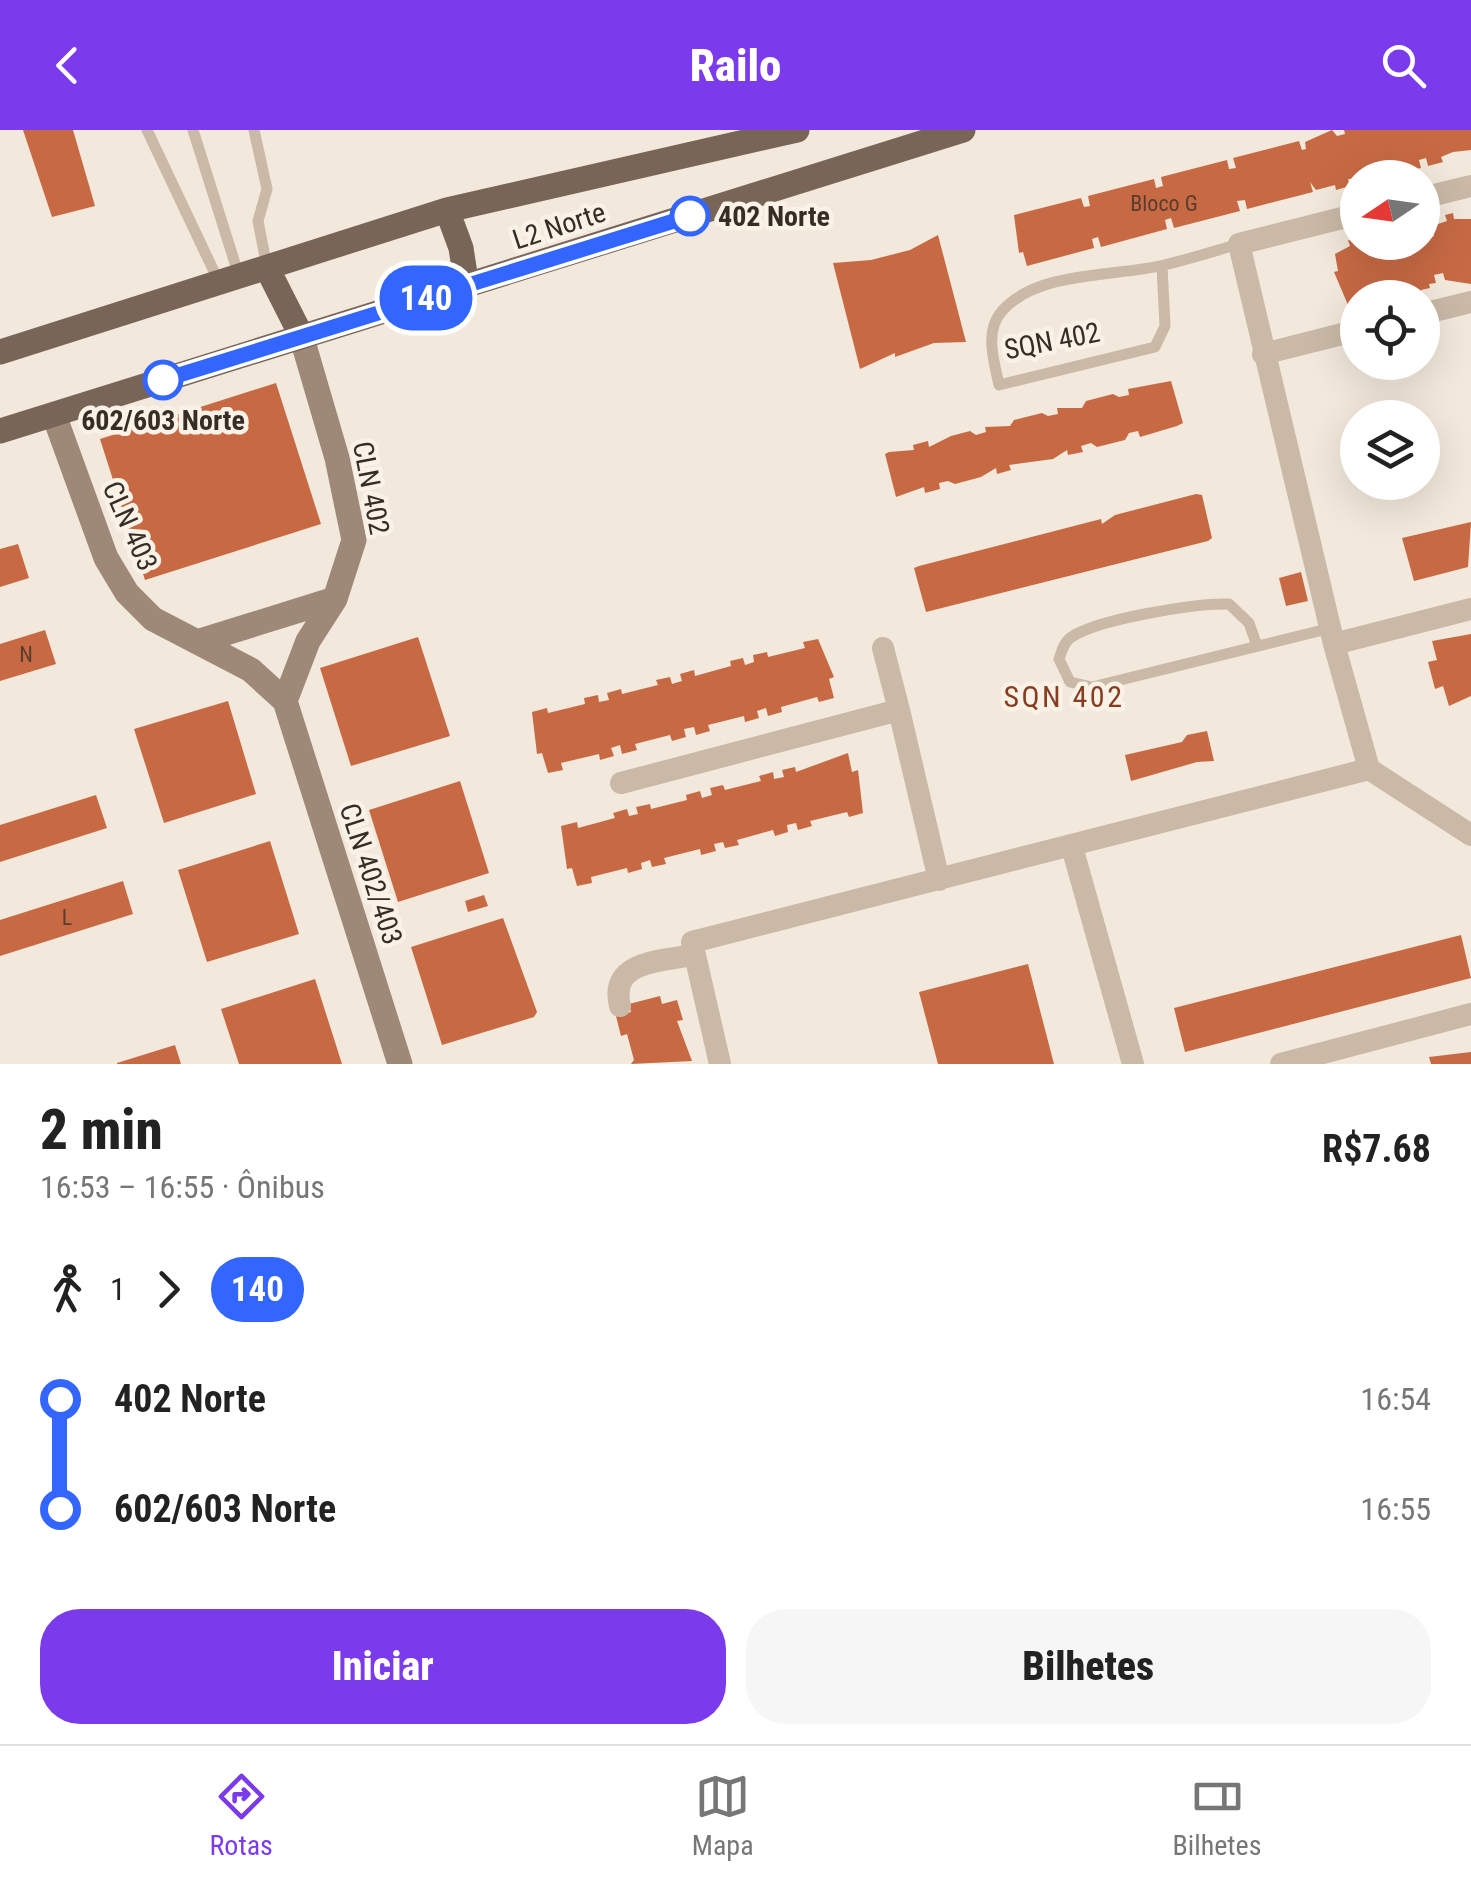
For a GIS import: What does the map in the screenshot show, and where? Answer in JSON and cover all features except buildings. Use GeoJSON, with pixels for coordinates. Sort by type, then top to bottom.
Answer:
{"type":"FeatureCollection","features":[{"type":"Feature","properties":{"kind":"main road","name":"L2 Norte"},"geometry":{"type":"LineString","coordinates":[[0,352],[447,210],[797,130]]}},
{"type":"Feature","properties":{"kind":"main road","name":"L2 Norte"},"geometry":{"type":"LineString","coordinates":[[0,431],[963,130]]}},
{"type":"Feature","properties":{"kind":"main road"},"geometry":{"type":"LineString","coordinates":[[447,210],[461,248],[467,287]]}},
{"type":"Feature","properties":{"kind":"main road"},"geometry":{"type":"LineString","coordinates":[[267,268],[301,335]]}},
{"type":"Feature","properties":{"kind":"street"},"geometry":{"type":"LineString","coordinates":[[1440,194],[1471,186]]}},
{"type":"Feature","properties":{"kind":"street","name":"SQN 402"},"geometry":{"type":"LineString","coordinates":[[1239,244],[1340,219]]}},
{"type":"Feature","properties":{"kind":"street"},"geometry":{"type":"LineString","coordinates":[[1239,244],[1332,636],[1369,768],[1471,835]]}},
{"type":"Feature","properties":{"kind":"street"},"geometry":{"type":"LineString","coordinates":[[1440,310],[1471,302]]}},
{"type":"Feature","properties":{"kind":"street","name":"CLN 402"},"geometry":{"type":"LineString","coordinates":[[285,701],[308,641],[335,599],[354,540],[337,458],[301,335]]}},
{"type":"Feature","properties":{"kind":"street"},"geometry":{"type":"LineString","coordinates":[[1263,354],[1340,335]]}},
{"type":"Feature","properties":{"kind":"street","name":"CLN 403"},"geometry":{"type":"LineString","coordinates":[[54,415],[106,558],[127,593],[154,619],[251,670],[285,701]]}},
{"type":"Feature","properties":{"kind":"street"},"geometry":{"type":"LineString","coordinates":[[196,642],[335,599]]}},
{"type":"Feature","properties":{"kind":"street"},"geometry":{"type":"LineString","coordinates":[[1332,636],[1471,608]]}},
{"type":"Feature","properties":{"kind":"street"},"geometry":{"type":"LineString","coordinates":[[883,648],[939,880]]}},
{"type":"Feature","properties":{"kind":"street","name":"CLN 402/403"},"geometry":{"type":"LineString","coordinates":[[285,701],[400,1064]]}},
{"type":"Feature","properties":{"kind":"street"},"geometry":{"type":"LineString","coordinates":[[621,783],[899,710]]}},
{"type":"Feature","properties":{"kind":"street"},"geometry":{"type":"LineString","coordinates":[[720,1064],[692,942],[1369,768]]}},
{"type":"Feature","properties":{"kind":"street"},"geometry":{"type":"LineString","coordinates":[[1072,847],[1133,1064]]}},
{"type":"Feature","properties":{"kind":"street"},"geometry":{"type":"LineString","coordinates":[[620,1006],[618,982],[624,973],[635,966],[694,954]]}},
{"type":"Feature","properties":{"kind":"street"},"geometry":{"type":"LineString","coordinates":[[1282,1064],[1471,1014]]}},
{"type":"Feature","properties":{"kind":"lane"},"geometry":{"type":"LineString","coordinates":[[147,130],[229,279]]}},
{"type":"Feature","properties":{"kind":"lane"},"geometry":{"type":"LineString","coordinates":[[193,130],[229,279]]}},
{"type":"Feature","properties":{"kind":"lane"},"geometry":{"type":"LineString","coordinates":[[254,130],[267,189],[258,221],[267,268]]}},
{"type":"Feature","properties":{"kind":"lane","name":"SQN 402"},"geometry":{"type":"LineString","coordinates":[[1162,266],[1165,326],[1155,347],[999,385],[990,340],[1002,311],[1023,295],[1057,284],[1162,266],[1239,244]]}},
{"type":"Feature","properties":{"kind":"lane"},"geometry":{"type":"LineString","coordinates":[[1258,646],[1241,612],[1229,604],[1198,604],[1082,632],[1064,646],[1060,658],[1070,682],[1092,687],[1258,646],[1332,636]]}},
{"type":"Feature","properties":{"kind":"bus line","name":"140"},"geometry":{"type":"LineString","coordinates":[[163,380],[690,216]]}},
{"type":"Feature","properties":{"kind":"place","name":"402 Norte"},"geometry":{"type":"Point","coordinates":[690,216]}},
{"type":"Feature","properties":{"kind":"place","name":"602/603 Norte"},"geometry":{"type":"Point","coordinates":[163,380]}},
{"type":"Feature","properties":{"kind":"district","name":"SQN 402"},"geometry":{"type":"Point","coordinates":[1064,696]}}]}
